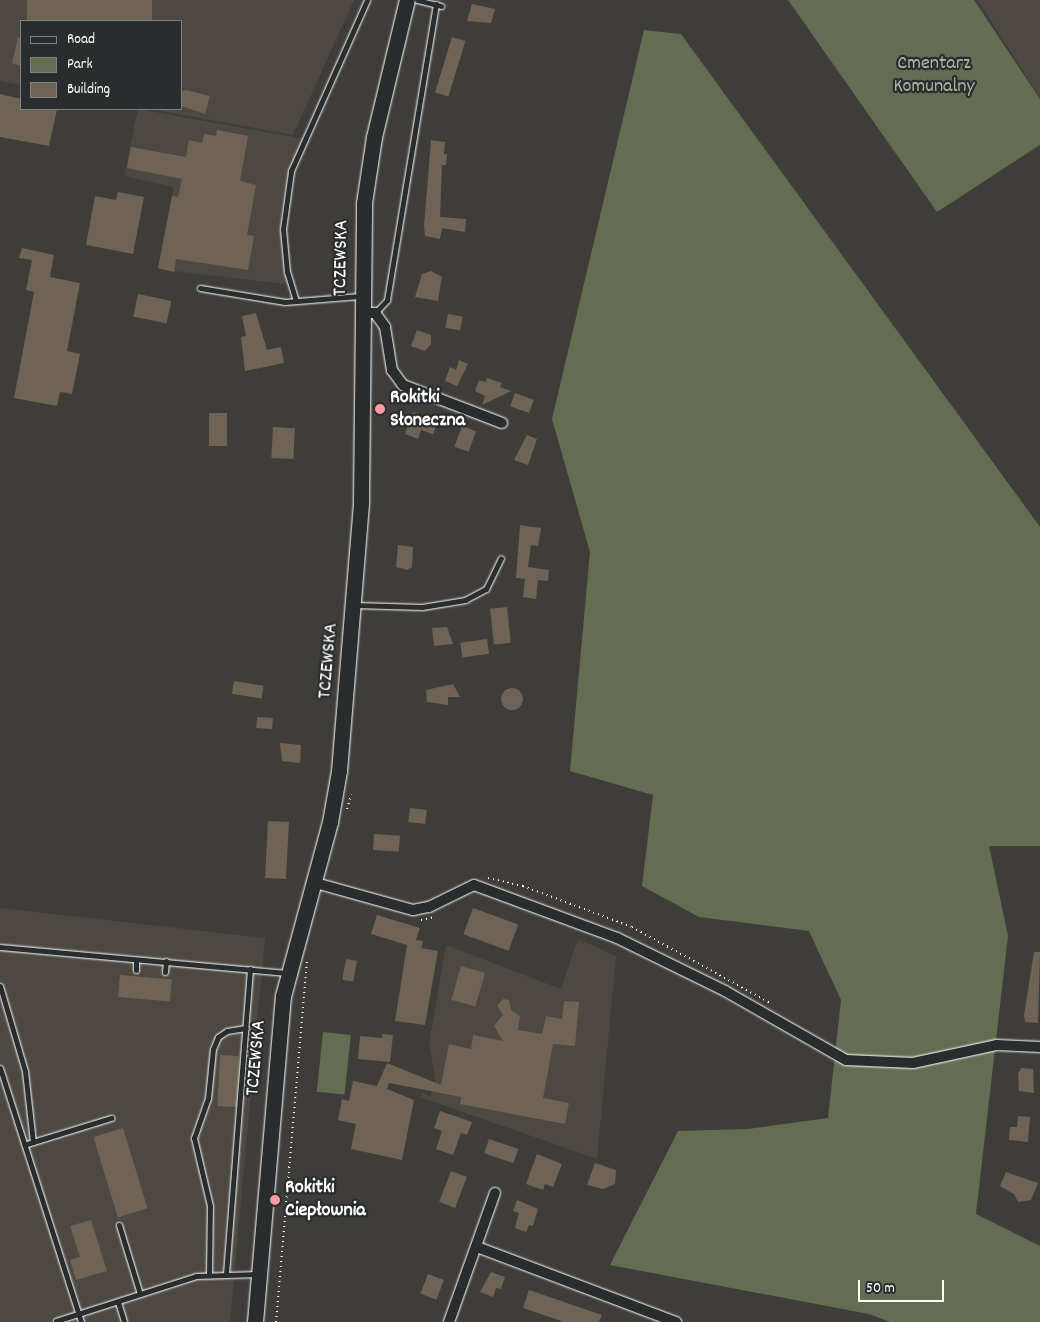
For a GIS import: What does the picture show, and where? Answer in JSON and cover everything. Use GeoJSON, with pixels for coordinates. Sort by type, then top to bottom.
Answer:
{"type":"FeatureCollection","features":[{"type":"Feature","properties":{"kind":"street","name":"TCZEWSKA"},"geometry":{"type":"LineString","coordinates":[[255,1322],[287,973],[336,792],[354,605],[362,477],[368,313],[361,296],[362,226],[369,170],[407,0]]}},
{"type":"Feature","properties":{"kind":"street"},"geometry":{"type":"LineString","coordinates":[[368,313],[385,327],[392,370],[398,380],[502,423]]}},
{"type":"Feature","properties":{"kind":"street"},"geometry":{"type":"LineString","coordinates":[[312,882],[413,910],[429,907],[474,885],[618,938],[725,991],[846,1060],[913,1063],[997,1045],[1040,1047]]}},
{"type":"Feature","properties":{"kind":"street"},"geometry":{"type":"LineString","coordinates":[[449,1322],[495,1193]]}},
{"type":"Feature","properties":{"kind":"street"},"geometry":{"type":"LineString","coordinates":[[477,1247],[676,1322]]}},
{"type":"Feature","properties":{"kind":"lane"},"geometry":{"type":"LineString","coordinates":[[296,301],[287,272],[283,230],[290,170],[367,0]]}},
{"type":"Feature","properties":{"kind":"lane"},"geometry":{"type":"LineString","coordinates":[[368,313],[387,300],[439,5],[417,0]]}},
{"type":"Feature","properties":{"kind":"lane"},"geometry":{"type":"LineString","coordinates":[[200,288],[296,301],[361,296]]}},
{"type":"Feature","properties":{"kind":"lane"},"geometry":{"type":"LineString","coordinates":[[354,605],[422,607],[465,600],[486,589],[501,558]]}},
{"type":"Feature","properties":{"kind":"lane"},"geometry":{"type":"LineString","coordinates":[[0,947],[287,973]]}},
{"type":"Feature","properties":{"kind":"lane"},"geometry":{"type":"LineString","coordinates":[[136,960],[136,970]]}},
{"type":"Feature","properties":{"kind":"lane"},"geometry":{"type":"LineString","coordinates":[[165,972],[166,961]]}},
{"type":"Feature","properties":{"kind":"lane"},"geometry":{"type":"LineString","coordinates":[[226,1274],[250,969]]}},
{"type":"Feature","properties":{"kind":"lane"},"geometry":{"type":"LineString","coordinates":[[0,986],[25,1070],[33,1142]]}},
{"type":"Feature","properties":{"kind":"lane"},"geometry":{"type":"LineString","coordinates":[[209,1275],[210,1206],[194,1138],[208,1098],[213,1049],[218,1037],[227,1031],[246,1028]]}},
{"type":"Feature","properties":{"kind":"lane"},"geometry":{"type":"LineString","coordinates":[[0,1068],[80,1322]]}},
{"type":"Feature","properties":{"kind":"lane"},"geometry":{"type":"LineString","coordinates":[[24,1145],[111,1118]]}},
{"type":"Feature","properties":{"kind":"lane"},"geometry":{"type":"LineString","coordinates":[[119,1225],[140,1294]]}},
{"type":"Feature","properties":{"kind":"lane"},"geometry":{"type":"LineString","coordinates":[[56,1321],[140,1294],[209,1275],[258,1274]]}},
{"type":"Feature","properties":{"kind":"lane"},"geometry":{"type":"LineString","coordinates":[[118,1302],[124,1322]]}},
{"type":"Feature","properties":{"kind":"path"},"geometry":{"type":"LineString","coordinates":[[346,813],[351,795]]}},
{"type":"Feature","properties":{"kind":"path"},"geometry":{"type":"LineString","coordinates":[[416,919],[431,920],[439,915]]}},
{"type":"Feature","properties":{"kind":"path"},"geometry":{"type":"LineString","coordinates":[[276,1322],[308,957]]}},
{"type":"Feature","properties":{"kind":"shaded area"},"geometry":{"type":"Polygon","coordinates":[[[0,0],[354,0],[293,135],[156,110],[182,110],[182,20],[20,20],[20,85],[0,81],[0,0]]]}},
{"type":"Feature","properties":{"kind":"shaded area"},"geometry":{"type":"Polygon","coordinates":[[[978,0],[1040,0],[1040,98],[978,0]]]}},
{"type":"Feature","properties":{"kind":"shaded area"},"geometry":{"type":"Polygon","coordinates":[[[138,110],[305,139],[285,191],[282,237],[292,285],[158,269],[174,187],[124,176],[138,110]]]}},
{"type":"Feature","properties":{"kind":"shaded area"},"geometry":{"type":"Polygon","coordinates":[[[0,908],[265,938],[230,1322],[0,1322],[0,908]]]}},
{"type":"Feature","properties":{"kind":"shaded area"},"geometry":{"type":"Polygon","coordinates":[[[578,939],[616,956],[597,1159],[420,1097],[422,1092],[430,1096],[436,1083],[429,1044],[446,945],[561,989],[578,939]]]}},
{"type":"Feature","properties":{"kind":"green space","name":"Cmentarz Komunalny"},"geometry":{"type":"Polygon","coordinates":[[[788,0],[974,0],[1040,99],[1040,145],[937,212],[788,0]]]}},
{"type":"Feature","properties":{"kind":"green space"},"geometry":{"type":"Polygon","coordinates":[[[644,30],[681,34],[1040,527],[1040,846],[989,846],[1008,936],[976,1214],[1040,1246],[1040,1322],[890,1322],[869,1314],[610,1265],[678,1131],[748,1129],[828,1118],[841,1000],[809,931],[699,917],[642,886],[653,795],[570,771],[590,552],[552,419],[644,30]]]}},
{"type":"Feature","properties":{"kind":"green space"},"geometry":{"type":"Polygon","coordinates":[[[323,1032],[351,1035],[345,1095],[317,1092],[323,1032]]]}},
{"type":"Feature","properties":{"kind":"building"},"geometry":{"type":"Polygon","coordinates":[[[27,0],[152,0],[152,20],[27,20],[27,0]]]}},
{"type":"Feature","properties":{"kind":"building"},"geometry":{"type":"Polygon","coordinates":[[[472,4],[495,9],[491,23],[467,21],[472,4]]]}},
{"type":"Feature","properties":{"kind":"building"},"geometry":{"type":"Polygon","coordinates":[[[18,37],[20,38],[20,66],[12,63],[18,37]]]}},
{"type":"Feature","properties":{"kind":"building"},"geometry":{"type":"Polygon","coordinates":[[[452,37],[465,41],[448,97],[435,92],[452,37]]]}},
{"type":"Feature","properties":{"kind":"building"},"geometry":{"type":"Polygon","coordinates":[[[186,90],[210,96],[205,114],[182,106],[182,92],[186,90]]]}},
{"type":"Feature","properties":{"kind":"building"},"geometry":{"type":"Polygon","coordinates":[[[0,94],[20,99],[20,110],[57,110],[49,146],[0,137],[0,94]]]}},
{"type":"Feature","properties":{"kind":"building"},"geometry":{"type":"Polygon","coordinates":[[[217,130],[248,136],[240,181],[256,185],[247,235],[254,236],[248,270],[176,259],[174,272],[158,268],[172,196],[178,197],[182,179],[127,168],[131,147],[186,157],[189,140],[202,143],[204,134],[216,136],[217,130]]]}},
{"type":"Feature","properties":{"kind":"building"},"geometry":{"type":"Polygon","coordinates":[[[431,140],[445,142],[444,154],[447,154],[446,165],[442,165],[440,217],[466,219],[465,232],[442,228],[440,239],[425,236],[424,226],[431,140]]]}},
{"type":"Feature","properties":{"kind":"building"},"geometry":{"type":"Polygon","coordinates":[[[118,192],[144,197],[133,254],[86,245],[95,196],[116,200],[118,192]]]}},
{"type":"Feature","properties":{"kind":"building"},"geometry":{"type":"Polygon","coordinates":[[[22,248],[54,255],[50,277],[80,283],[67,351],[80,354],[72,394],[60,392],[57,406],[14,398],[34,292],[26,290],[32,260],[19,258],[22,248]]]}},
{"type":"Feature","properties":{"kind":"building"},"geometry":{"type":"Polygon","coordinates":[[[431,271],[442,277],[438,301],[415,297],[422,274],[431,271]]]}},
{"type":"Feature","properties":{"kind":"building"},"geometry":{"type":"Polygon","coordinates":[[[138,294],[171,301],[166,324],[133,316],[138,294]]]}},
{"type":"Feature","properties":{"kind":"building"},"geometry":{"type":"Polygon","coordinates":[[[256,313],[267,350],[281,347],[284,363],[245,371],[241,337],[246,336],[242,316],[256,313]]]}},
{"type":"Feature","properties":{"kind":"building"},"geometry":{"type":"Polygon","coordinates":[[[448,314],[463,317],[460,331],[445,328],[448,314]]]}},
{"type":"Feature","properties":{"kind":"building"},"geometry":{"type":"Polygon","coordinates":[[[417,330],[431,335],[431,344],[425,351],[411,346],[417,330]]]}},
{"type":"Feature","properties":{"kind":"building"},"geometry":{"type":"Polygon","coordinates":[[[459,360],[468,364],[457,386],[445,381],[450,367],[456,370],[459,360]]]}},
{"type":"Feature","properties":{"kind":"building"},"geometry":{"type":"Polygon","coordinates":[[[487,378],[502,383],[500,387],[511,391],[482,405],[485,396],[475,391],[479,380],[486,382],[487,378]]]}},
{"type":"Feature","properties":{"kind":"building"},"geometry":{"type":"Polygon","coordinates":[[[515,393],[534,400],[529,413],[510,406],[515,393]]]}},
{"type":"Feature","properties":{"kind":"building"},"geometry":{"type":"Polygon","coordinates":[[[413,412],[438,421],[433,434],[421,430],[418,439],[405,434],[413,412]]]}},
{"type":"Feature","properties":{"kind":"building"},"geometry":{"type":"Polygon","coordinates":[[[209,413],[227,413],[227,446],[209,446],[209,413]]]}},
{"type":"Feature","properties":{"kind":"building"},"geometry":{"type":"Polygon","coordinates":[[[462,426],[476,431],[469,452],[454,447],[462,426]]]}},
{"type":"Feature","properties":{"kind":"building"},"geometry":{"type":"Polygon","coordinates":[[[273,427],[295,428],[293,459],[271,458],[273,427]]]}},
{"type":"Feature","properties":{"kind":"building"},"geometry":{"type":"Polygon","coordinates":[[[527,435],[537,439],[528,465],[514,460],[527,435]]]}},
{"type":"Feature","properties":{"kind":"building"},"geometry":{"type":"Polygon","coordinates":[[[520,525],[541,528],[538,546],[531,545],[528,567],[549,570],[548,581],[538,580],[536,599],[523,597],[525,579],[516,578],[520,525]]]}},
{"type":"Feature","properties":{"kind":"building"},"geometry":{"type":"Polygon","coordinates":[[[398,545],[413,547],[412,567],[407,570],[396,567],[398,545]]]}},
{"type":"Feature","properties":{"kind":"building"},"geometry":{"type":"Polygon","coordinates":[[[507,607],[511,643],[494,645],[490,609],[507,607]]]}},
{"type":"Feature","properties":{"kind":"building"},"geometry":{"type":"Polygon","coordinates":[[[447,627],[453,644],[434,646],[432,628],[447,627]]]}},
{"type":"Feature","properties":{"kind":"building"},"geometry":{"type":"Polygon","coordinates":[[[487,639],[489,654],[462,658],[460,643],[487,639]]]}},
{"type":"Feature","properties":{"kind":"building"},"geometry":{"type":"Polygon","coordinates":[[[234,681],[264,686],[262,699],[232,694],[234,681]]]}},
{"type":"Feature","properties":{"kind":"building"},"geometry":{"type":"Polygon","coordinates":[[[453,684],[460,697],[448,697],[448,705],[427,702],[426,690],[453,684]]]}},
{"type":"Feature","properties":{"kind":"building"},"geometry":{"type":"Polygon","coordinates":[[[512,688],[520,691],[523,699],[520,707],[512,710],[504,707],[501,699],[504,691],[512,688]]]}},
{"type":"Feature","properties":{"kind":"building"},"geometry":{"type":"Polygon","coordinates":[[[257,717],[273,718],[272,729],[256,728],[257,717]]]}},
{"type":"Feature","properties":{"kind":"building"},"geometry":{"type":"Polygon","coordinates":[[[280,743],[301,745],[300,763],[282,761],[280,743]]]}},
{"type":"Feature","properties":{"kind":"building"},"geometry":{"type":"Polygon","coordinates":[[[410,808],[427,810],[425,824],[408,822],[410,808]]]}},
{"type":"Feature","properties":{"kind":"building"},"geometry":{"type":"Polygon","coordinates":[[[268,821],[289,822],[286,879],[265,878],[268,821]]]}},
{"type":"Feature","properties":{"kind":"building"},"geometry":{"type":"Polygon","coordinates":[[[374,834],[400,836],[399,852],[373,850],[374,834]]]}},
{"type":"Feature","properties":{"kind":"building"},"geometry":{"type":"Polygon","coordinates":[[[473,908],[518,924],[509,951],[463,934],[473,908]]]}},
{"type":"Feature","properties":{"kind":"building"},"geometry":{"type":"Polygon","coordinates":[[[377,915],[420,928],[416,940],[423,941],[421,948],[438,951],[425,1025],[395,1021],[407,945],[371,934],[377,915]]]}},
{"type":"Feature","properties":{"kind":"building"},"geometry":{"type":"Polygon","coordinates":[[[1034,952],[1040,952],[1038,1023],[1025,1022],[1024,1015],[1034,952]]]}},
{"type":"Feature","properties":{"kind":"building"},"geometry":{"type":"Polygon","coordinates":[[[346,959],[357,961],[353,982],[342,980],[346,959]]]}},
{"type":"Feature","properties":{"kind":"building"},"geometry":{"type":"Polygon","coordinates":[[[461,966],[485,973],[475,1007],[451,1000],[461,966]]]}},
{"type":"Feature","properties":{"kind":"building"},"geometry":{"type":"Polygon","coordinates":[[[120,975],[172,980],[170,1001],[118,997],[120,975]]]}},
{"type":"Feature","properties":{"kind":"building"},"geometry":{"type":"Polygon","coordinates":[[[503,999],[509,1000],[511,1010],[520,1016],[518,1030],[542,1034],[546,1016],[562,1019],[564,1001],[579,1002],[575,1046],[553,1044],[543,1098],[569,1103],[565,1124],[460,1104],[461,1097],[389,1083],[387,1089],[414,1100],[402,1160],[351,1149],[356,1124],[338,1120],[342,1099],[349,1101],[353,1081],[377,1086],[387,1063],[441,1085],[449,1044],[471,1049],[473,1035],[503,1041],[494,1026],[503,1015],[497,1006],[503,999]]]}},
{"type":"Feature","properties":{"kind":"building"},"geometry":{"type":"Polygon","coordinates":[[[382,1034],[393,1035],[390,1062],[358,1059],[360,1036],[382,1038],[382,1034]]]}},
{"type":"Feature","properties":{"kind":"building"},"geometry":{"type":"Polygon","coordinates":[[[220,1055],[239,1056],[236,1107],[217,1106],[220,1055]]]}},
{"type":"Feature","properties":{"kind":"building"},"geometry":{"type":"Polygon","coordinates":[[[1021,1068],[1033,1069],[1034,1093],[1019,1091],[1018,1074],[1021,1068]]]}},
{"type":"Feature","properties":{"kind":"building"},"geometry":{"type":"Polygon","coordinates":[[[440,1111],[472,1122],[467,1135],[461,1133],[453,1155],[436,1149],[442,1131],[434,1128],[440,1111]]]}},
{"type":"Feature","properties":{"kind":"building"},"geometry":{"type":"Polygon","coordinates":[[[1018,1116],[1030,1117],[1028,1142],[1009,1140],[1010,1127],[1017,1127],[1018,1116]]]}},
{"type":"Feature","properties":{"kind":"building"},"geometry":{"type":"Polygon","coordinates":[[[123,1128],[148,1208],[118,1217],[93,1137],[123,1128]]]}},
{"type":"Feature","properties":{"kind":"building"},"geometry":{"type":"Polygon","coordinates":[[[489,1139],[518,1149],[513,1163],[484,1153],[489,1139]]]}},
{"type":"Feature","properties":{"kind":"building"},"geometry":{"type":"Polygon","coordinates":[[[537,1154],[562,1164],[553,1187],[545,1184],[543,1190],[526,1184],[537,1154]]]}},
{"type":"Feature","properties":{"kind":"building"},"geometry":{"type":"Polygon","coordinates":[[[595,1163],[616,1170],[615,1184],[603,1189],[587,1185],[595,1163]]]}},
{"type":"Feature","properties":{"kind":"building"},"geometry":{"type":"Polygon","coordinates":[[[451,1171],[467,1177],[455,1208],[439,1202],[451,1171]]]}},
{"type":"Feature","properties":{"kind":"building"},"geometry":{"type":"Polygon","coordinates":[[[1006,1172],[1038,1183],[1031,1200],[1018,1202],[1014,1194],[1000,1186],[1006,1172]]]}},
{"type":"Feature","properties":{"kind":"building"},"geometry":{"type":"Polygon","coordinates":[[[517,1200],[538,1209],[533,1226],[529,1225],[526,1232],[515,1228],[519,1213],[513,1211],[517,1200]]]}},
{"type":"Feature","properties":{"kind":"building"},"geometry":{"type":"Polygon","coordinates":[[[91,1220],[107,1271],[76,1280],[70,1260],[80,1257],[70,1226],[91,1220]]]}},
{"type":"Feature","properties":{"kind":"building"},"geometry":{"type":"Polygon","coordinates":[[[491,1272],[505,1277],[501,1289],[496,1288],[493,1297],[480,1292],[491,1272]]]}},
{"type":"Feature","properties":{"kind":"building"},"geometry":{"type":"Polygon","coordinates":[[[428,1274],[444,1280],[436,1300],[420,1294],[428,1274]]]}},
{"type":"Feature","properties":{"kind":"building"},"geometry":{"type":"Polygon","coordinates":[[[529,1290],[602,1315],[599,1322],[564,1322],[523,1308],[529,1290]]]}},
{"type":"Feature","properties":{"kind":"place","name":"Rokitki Słoneczna"},"geometry":{"type":"Point","coordinates":[380,409]}},
{"type":"Feature","properties":{"kind":"place","name":"Rokitki Ciepłownia"},"geometry":{"type":"Point","coordinates":[275,1200]}}]}
